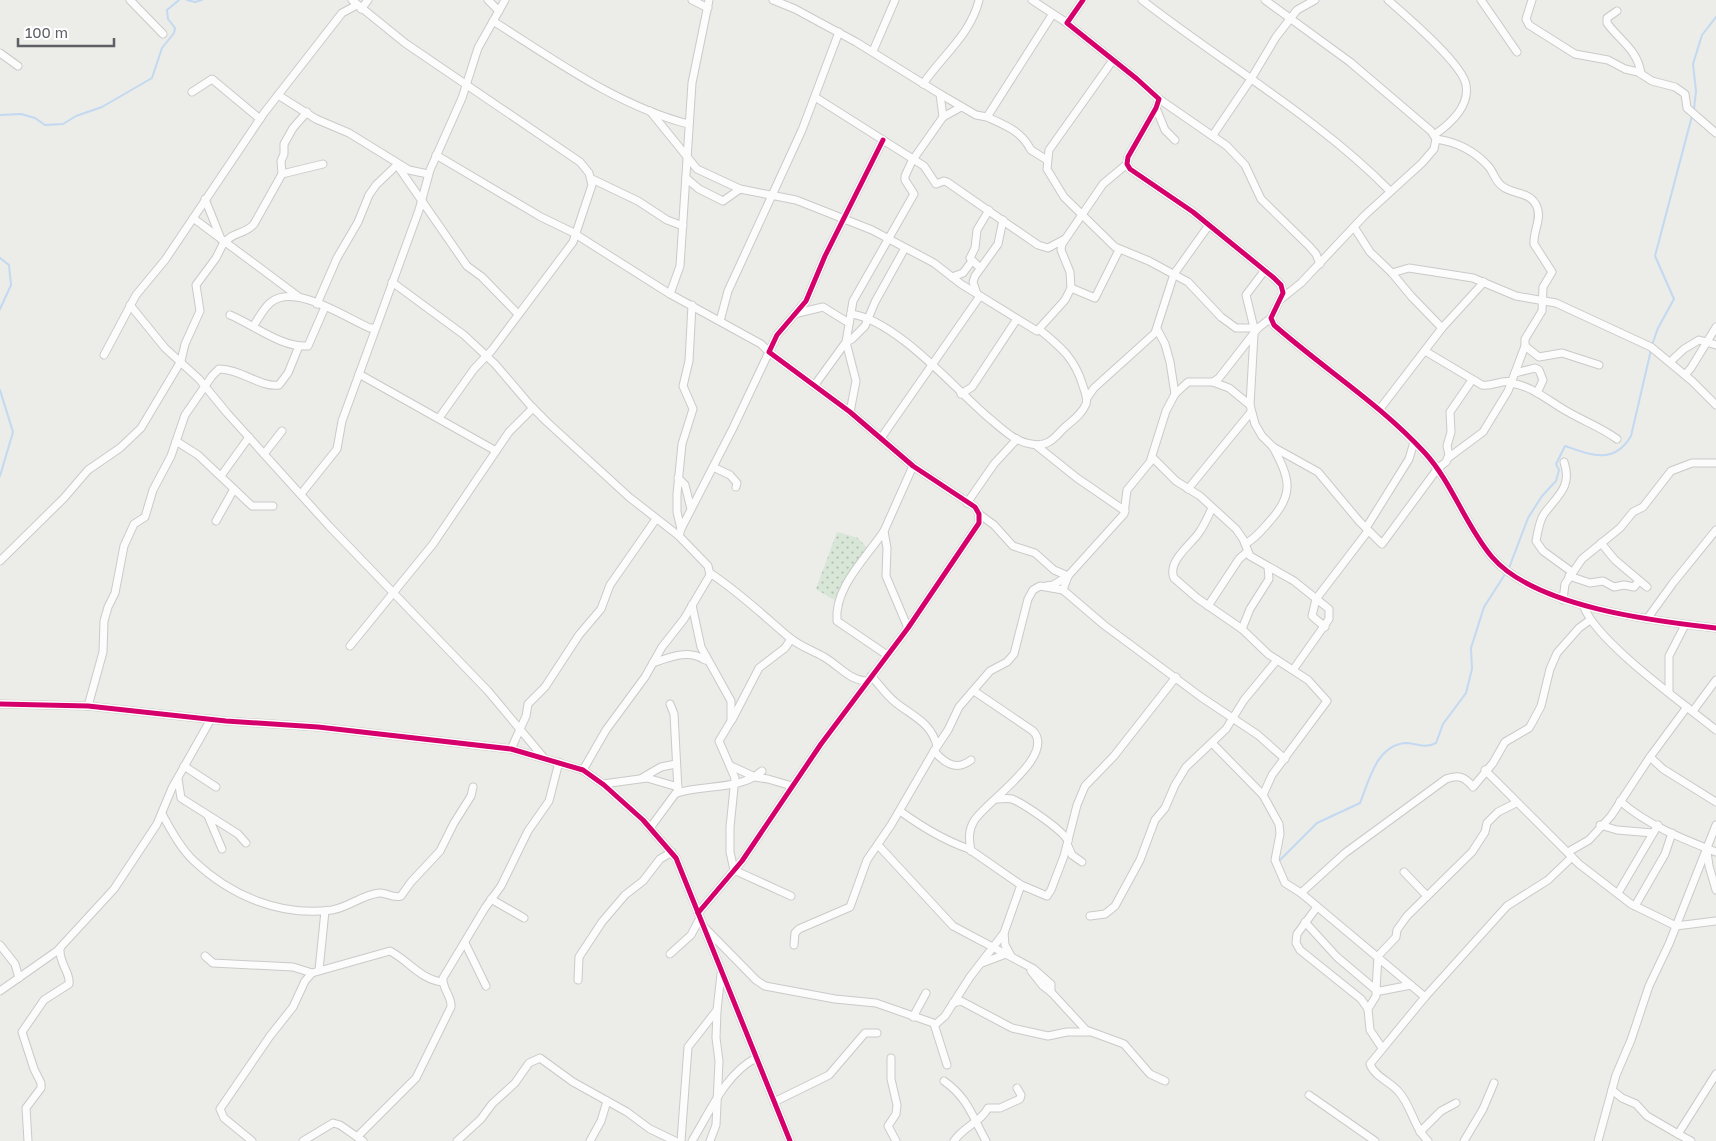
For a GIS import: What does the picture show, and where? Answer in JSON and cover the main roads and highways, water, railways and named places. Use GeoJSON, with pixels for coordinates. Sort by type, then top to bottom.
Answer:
{"type":"FeatureCollection","features":[{"type":"Feature","properties":{"kind":"waterway"},"geometry":{"type":"LineString","coordinates":[[0,115],[21,114],[35,118],[45,125],[63,124],[76,116],[102,107],[152,78],[162,48],[174,33],[175,28],[168,19],[167,10],[179,0]]}},
{"type":"Feature","properties":{"kind":"waterway"},"geometry":{"type":"LineString","coordinates":[[187,0],[195,2],[202,0]]}},
{"type":"Feature","properties":{"kind":"waterway"},"geometry":{"type":"LineString","coordinates":[[1694,109],[1696,91],[1693,64],[1702,35],[1716,17]]}},
{"type":"Feature","properties":{"kind":"waterway"},"geometry":{"type":"LineString","coordinates":[[1652,345],[1658,328],[1674,299],[1655,256],[1692,116]]}},
{"type":"Feature","properties":{"kind":"waterway"},"geometry":{"type":"LineString","coordinates":[[0,258],[9,265],[11,285],[0,309]]}},
{"type":"Feature","properties":{"kind":"waterway"},"geometry":{"type":"LineString","coordinates":[[1278,862],[1317,823],[1360,803],[1375,766],[1387,751],[1405,743],[1424,746],[1436,743],[1443,724],[1466,693],[1472,669],[1471,648],[1484,607],[1509,568],[1528,518],[1542,496],[1556,481],[1559,470],[1556,464],[1565,446],[1601,455],[1617,451],[1624,445],[1631,436],[1651,350]]}},
{"type":"Feature","properties":{"kind":"waterway"},"geometry":{"type":"LineString","coordinates":[[0,390],[13,432],[0,476]]}}]}
